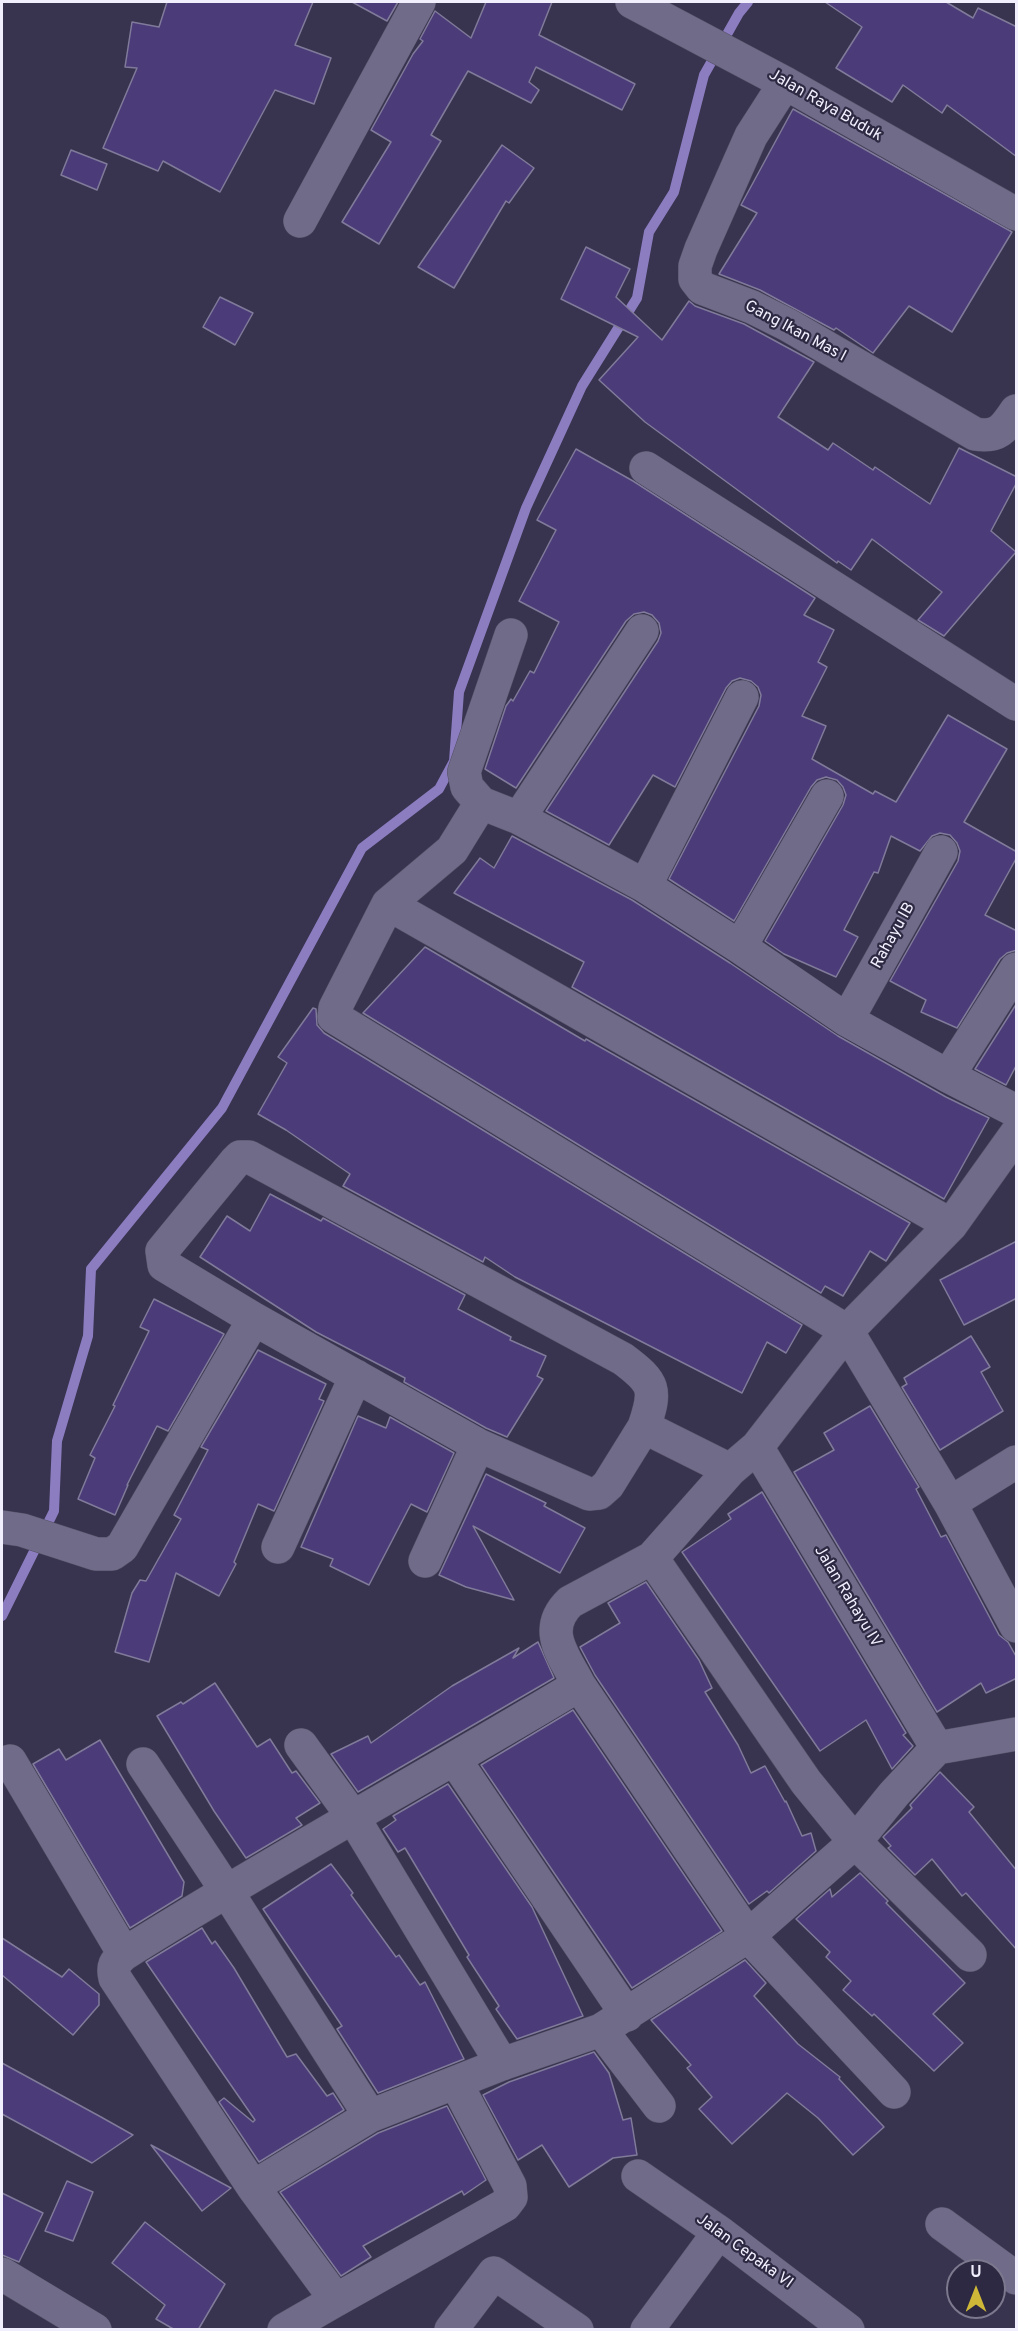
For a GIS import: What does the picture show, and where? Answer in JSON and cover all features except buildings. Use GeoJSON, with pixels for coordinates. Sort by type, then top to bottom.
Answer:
{"type":"FeatureCollection","features":[{"type":"Feature","properties":{"kind":"street"},"geometry":{"type":"LineString","coordinates":[[300,221],[419,2]]}},
{"type":"Feature","properties":{"kind":"street","name":"Jalan Raya Buduk"},"geometry":{"type":"LineString","coordinates":[[632,2],[785,83],[1017,214]]}},
{"type":"Feature","properties":{"kind":"street","name":"Gang Ikan Mas I"},"geometry":{"type":"LineString","coordinates":[[785,83],[747,146],[701,249],[695,266],[695,279],[702,288],[752,307],[788,325],[975,434],[989,436],[998,433],[1017,411]]}},
{"type":"Feature","properties":{"kind":"street"},"geometry":{"type":"LineString","coordinates":[[646,468],[1017,704]]}},
{"type":"Feature","properties":{"kind":"street"},"geometry":{"type":"LineString","coordinates":[[519,818],[642,630]]}},
{"type":"Feature","properties":{"kind":"street"},"geometry":{"type":"LineString","coordinates":[[511,635],[464,772],[467,787],[481,803],[519,818],[645,886],[847,1020],[1017,1111]]}},
{"type":"Feature","properties":{"kind":"street"},"geometry":{"type":"LineString","coordinates":[[645,886],[742,697]]}},
{"type":"Feature","properties":{"kind":"street"},"geometry":{"type":"LineString","coordinates":[[740,947],[828,796]]}},
{"type":"Feature","properties":{"kind":"street"},"geometry":{"type":"LineString","coordinates":[[481,803],[452,850],[388,904],[335,1008],[334,1017],[847,1331],[950,1503],[1017,1626]]}},
{"type":"Feature","properties":{"kind":"street","name":"Rahayu IB"},"geometry":{"type":"LineString","coordinates":[[847,1020],[941,852]]}},
{"type":"Feature","properties":{"kind":"street"},"geometry":{"type":"LineString","coordinates":[[388,904],[951,1225]]}},
{"type":"Feature","properties":{"kind":"street"},"geometry":{"type":"LineString","coordinates":[[948,1076],[1017,969]]}},
{"type":"Feature","properties":{"kind":"street"},"geometry":{"type":"LineString","coordinates":[[894,2092],[748,1936],[579,1685],[558,1645],[555,1630],[560,1611],[570,1602],[652,1558],[730,1470],[757,1447],[847,1331],[951,1225],[1017,1134]]}},
{"type":"Feature","properties":{"kind":"street"},"geometry":{"type":"LineString","coordinates":[[240,1157],[249,1157],[623,1359],[643,1374],[652,1391],[653,1401],[644,1426],[608,1485],[599,1493],[589,1494],[477,1445],[356,1376],[164,1265],[162,1256],[164,1246],[240,1157]]}},
{"type":"Feature","properties":{"kind":"street"},"geometry":{"type":"LineString","coordinates":[[12,1529],[96,1554],[112,1554],[122,1547],[254,1319]]}},
{"type":"Feature","properties":{"kind":"street"},"geometry":{"type":"LineString","coordinates":[[278,1547],[356,1376]]}},
{"type":"Feature","properties":{"kind":"street"},"geometry":{"type":"LineString","coordinates":[[644,1426],[730,1470]]}},
{"type":"Feature","properties":{"kind":"street"},"geometry":{"type":"LineString","coordinates":[[425,1561],[477,1445]]}},
{"type":"Feature","properties":{"kind":"street","name":"Jalan Rahayu IV"},"geometry":{"type":"LineString","coordinates":[[757,1447],[937,1748]]}},
{"type":"Feature","properties":{"kind":"street"},"geometry":{"type":"LineString","coordinates":[[950,1503],[1017,1462]]}},
{"type":"Feature","properties":{"kind":"street"},"geometry":{"type":"LineString","coordinates":[[652,1558],[806,1782],[855,1842],[970,1955]]}},
{"type":"Feature","properties":{"kind":"street"},"geometry":{"type":"LineString","coordinates":[[336,2300],[253,2187],[116,1978],[113,1970],[114,1963],[124,1954],[226,1890],[455,1760],[579,1685]]}},
{"type":"Feature","properties":{"kind":"street"},"geometry":{"type":"LineString","coordinates":[[253,2187],[370,2116],[614,2022],[748,1936],[855,1842],[894,1794],[937,1748],[1017,1734]]}},
{"type":"Feature","properties":{"kind":"street"},"geometry":{"type":"LineString","coordinates":[[301,1745],[353,1817],[502,2064]]}},
{"type":"Feature","properties":{"kind":"street"},"geometry":{"type":"LineString","coordinates":[[455,1760],[614,2022],[659,2106]]}},
{"type":"Feature","properties":{"kind":"street"},"geometry":{"type":"LineString","coordinates":[[10,1761],[124,1954]]}},
{"type":"Feature","properties":{"kind":"street"},"geometry":{"type":"LineString","coordinates":[[143,1764],[370,2116]]}},
{"type":"Feature","properties":{"kind":"street"},"geometry":{"type":"LineString","coordinates":[[284,2330],[505,2205],[511,2197],[510,2186],[456,2083]]}},
{"type":"Feature","properties":{"kind":"street","name":"Jalan Cepaka VI"},"geometry":{"type":"LineString","coordinates":[[638,2176],[719,2232],[845,2329]]}},
{"type":"Feature","properties":{"kind":"street"},"geometry":{"type":"LineString","coordinates":[[942,2224],[1017,2278]]}},
{"type":"Feature","properties":{"kind":"street"},"geometry":{"type":"LineString","coordinates":[[647,2330],[719,2232]]}},
{"type":"Feature","properties":{"kind":"street"},"geometry":{"type":"LineString","coordinates":[[451,2330],[494,2273],[577,2330]]}},
{"type":"Feature","properties":{"kind":"street"},"geometry":{"type":"LineString","coordinates":[[2,2274],[95,2330]]}},
{"type":"Feature","properties":{"kind":"waterway"},"geometry":{"type":"LineString","coordinates":[[2,1616],[54,1511],[57,1441],[88,1336],[91,1269],[222,1108],[362,848],[439,789],[454,761],[459,692],[526,508],[582,386],[637,298],[649,232],[674,192],[704,75],[739,13],[748,2]]}}]}
